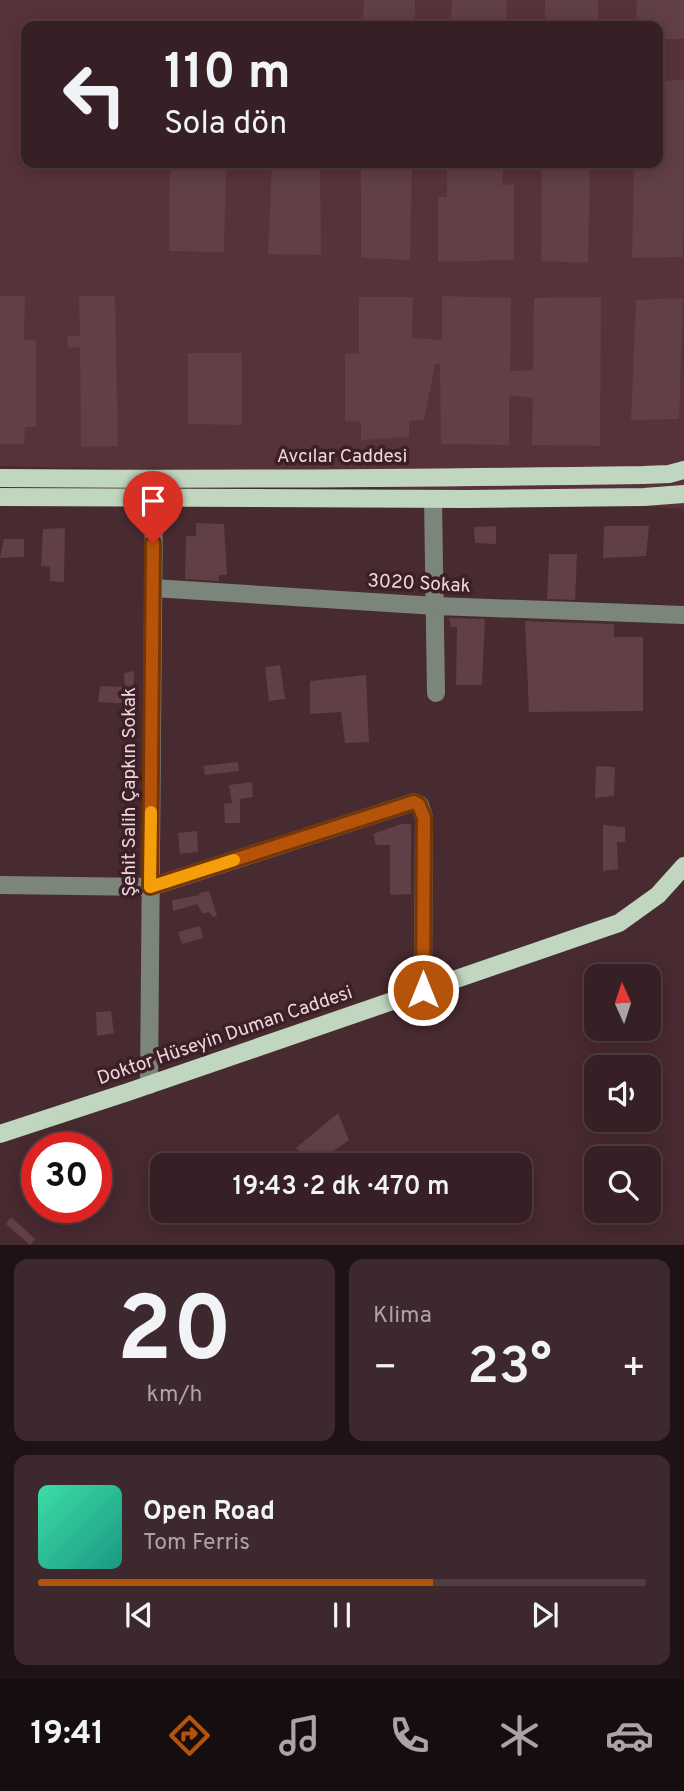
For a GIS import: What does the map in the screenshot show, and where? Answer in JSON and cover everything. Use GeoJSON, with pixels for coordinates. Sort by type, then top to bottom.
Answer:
{"type":"FeatureCollection","features":[{"type":"Feature","properties":{"kind":"main road","name":"Avcılar Caddesi"},"geometry":{"type":"LineString","coordinates":[[0,478],[434,478],[643,475],[669,474],[684,470]]}},
{"type":"Feature","properties":{"kind":"main road"},"geometry":{"type":"LineString","coordinates":[[0,497],[433,499],[645,497],[684,494]]}},
{"type":"Feature","properties":{"kind":"main road","name":"Doktor Hüseyin Duman Caddesi"},"geometry":{"type":"LineString","coordinates":[[0,1134],[619,923],[658,895],[684,866]]}},
{"type":"Feature","properties":{"kind":"street","name":"Şehit Salih Çapkın Sokak"},"geometry":{"type":"LineString","coordinates":[[149,1085],[153,499]]}},
{"type":"Feature","properties":{"kind":"street"},"geometry":{"type":"LineString","coordinates":[[433,499],[436,693]]}},
{"type":"Feature","properties":{"kind":"street","name":"3020 Sokak"},"geometry":{"type":"LineString","coordinates":[[153,588],[436,606],[684,615]]}},
{"type":"Feature","properties":{"kind":"street"},"geometry":{"type":"LineString","coordinates":[[0,885],[150,887],[414,802],[419,805],[424,818],[423,990]]}},
{"type":"Feature","properties":{"kind":"shaded area"},"geometry":{"type":"Polygon","coordinates":[[[0,0],[684,0],[684,509],[99,468],[0,466],[0,0]]]}},
{"type":"Feature","properties":{"kind":"building"},"geometry":{"type":"Polygon","coordinates":[[[364,0],[415,0],[415,21],[363,21],[364,0]]]}},
{"type":"Feature","properties":{"kind":"building"},"geometry":{"type":"Polygon","coordinates":[[[452,0],[507,0],[506,21],[451,21],[452,0]]]}},
{"type":"Feature","properties":{"kind":"building"},"geometry":{"type":"Polygon","coordinates":[[[545,0],[598,0],[598,21],[545,21],[545,0]]]}},
{"type":"Feature","properties":{"kind":"building"},"geometry":{"type":"Polygon","coordinates":[[[637,0],[684,0],[684,39],[663,39],[663,21],[636,21],[637,0]]]}},
{"type":"Feature","properties":{"kind":"building"},"geometry":{"type":"Polygon","coordinates":[[[684,80],[683,257],[632,258],[634,168],[663,168],[663,81],[684,80]]]}},
{"type":"Feature","properties":{"kind":"building"},"geometry":{"type":"Polygon","coordinates":[[[170,168],[226,168],[224,252],[169,251],[170,168]]]}},
{"type":"Feature","properties":{"kind":"building"},"geometry":{"type":"Polygon","coordinates":[[[272,168],[320,168],[321,255],[268,254],[272,168]]]}},
{"type":"Feature","properties":{"kind":"building"},"geometry":{"type":"Polygon","coordinates":[[[361,168],[412,168],[410,260],[361,258],[361,168]]]}},
{"type":"Feature","properties":{"kind":"building"},"geometry":{"type":"Polygon","coordinates":[[[447,168],[503,168],[502,185],[514,184],[514,260],[438,262],[438,201],[439,197],[447,197],[447,168]]]}},
{"type":"Feature","properties":{"kind":"building"},"geometry":{"type":"Polygon","coordinates":[[[542,168],[590,168],[588,263],[541,261],[542,168]]]}},
{"type":"Feature","properties":{"kind":"building"},"geometry":{"type":"Polygon","coordinates":[[[0,296],[25,296],[24,339],[36,341],[36,427],[25,427],[24,444],[0,444],[0,296]]]}},
{"type":"Feature","properties":{"kind":"building"},"geometry":{"type":"Polygon","coordinates":[[[79,296],[115,296],[118,446],[81,447],[80,347],[68,348],[67,336],[80,336],[79,296]]]}},
{"type":"Feature","properties":{"kind":"building"},"geometry":{"type":"Polygon","coordinates":[[[442,296],[511,298],[510,371],[533,370],[534,298],[601,297],[600,446],[532,445],[533,398],[509,395],[509,445],[441,444],[440,364],[435,364],[424,420],[409,421],[409,437],[361,440],[361,422],[345,421],[345,353],[359,354],[359,297],[413,297],[412,338],[442,340],[442,296]]]}},
{"type":"Feature","properties":{"kind":"building"},"geometry":{"type":"Polygon","coordinates":[[[683,298],[679,419],[631,420],[636,300],[683,298]]]}},
{"type":"Feature","properties":{"kind":"building"},"geometry":{"type":"Polygon","coordinates":[[[188,353],[242,353],[242,425],[188,424],[188,353]]]}},
{"type":"Feature","properties":{"kind":"building"},"geometry":{"type":"Polygon","coordinates":[[[196,523],[224,524],[227,575],[219,575],[219,581],[185,579],[186,536],[196,536],[196,523]]]}},
{"type":"Feature","properties":{"kind":"building"},"geometry":{"type":"Polygon","coordinates":[[[496,526],[496,544],[475,543],[474,527],[496,526]]]}},
{"type":"Feature","properties":{"kind":"building"},"geometry":{"type":"Polygon","coordinates":[[[604,526],[649,526],[646,556],[603,558],[604,526]]]}},
{"type":"Feature","properties":{"kind":"building"},"geometry":{"type":"Polygon","coordinates":[[[65,528],[64,582],[50,581],[50,567],[41,566],[43,529],[65,528]]]}},
{"type":"Feature","properties":{"kind":"building"},"geometry":{"type":"Polygon","coordinates":[[[4,539],[24,539],[24,557],[0,558],[4,539]]]}},
{"type":"Feature","properties":{"kind":"building"},"geometry":{"type":"Polygon","coordinates":[[[549,554],[577,554],[575,600],[547,599],[549,554]]]}},
{"type":"Feature","properties":{"kind":"building"},"geometry":{"type":"Polygon","coordinates":[[[449,618],[485,619],[482,685],[456,685],[457,627],[451,627],[449,618]]]}},
{"type":"Feature","properties":{"kind":"building"},"geometry":{"type":"Polygon","coordinates":[[[525,621],[614,624],[614,637],[643,637],[643,711],[529,712],[525,621]]]}},
{"type":"Feature","properties":{"kind":"building"},"geometry":{"type":"Polygon","coordinates":[[[280,665],[285,699],[269,701],[265,667],[280,665]]]}},
{"type":"Feature","properties":{"kind":"building"},"geometry":{"type":"Polygon","coordinates":[[[134,671],[133,704],[98,702],[100,686],[125,687],[124,673],[134,671]]]}},
{"type":"Feature","properties":{"kind":"building"},"geometry":{"type":"Polygon","coordinates":[[[366,675],[369,742],[345,743],[341,712],[310,714],[310,681],[366,675]]]}},
{"type":"Feature","properties":{"kind":"building"},"geometry":{"type":"Polygon","coordinates":[[[238,762],[239,771],[205,775],[203,766],[238,762]]]}},
{"type":"Feature","properties":{"kind":"building"},"geometry":{"type":"Polygon","coordinates":[[[596,766],[615,767],[614,796],[595,798],[596,766]]]}},
{"type":"Feature","properties":{"kind":"building"},"geometry":{"type":"Polygon","coordinates":[[[252,782],[253,797],[240,799],[240,823],[225,823],[224,804],[232,803],[229,785],[252,782]]]}},
{"type":"Feature","properties":{"kind":"building"},"geometry":{"type":"Polygon","coordinates":[[[401,824],[411,824],[411,894],[390,895],[390,845],[376,845],[373,834],[401,824]]]}},
{"type":"Feature","properties":{"kind":"building"},"geometry":{"type":"Polygon","coordinates":[[[603,825],[625,827],[625,842],[617,842],[618,869],[603,871],[603,825]]]}},
{"type":"Feature","properties":{"kind":"building"},"geometry":{"type":"Polygon","coordinates":[[[197,831],[198,852],[180,854],[178,833],[197,831]]]}},
{"type":"Feature","properties":{"kind":"building"},"geometry":{"type":"Polygon","coordinates":[[[209,891],[217,916],[213,917],[209,912],[203,914],[197,904],[173,911],[172,900],[209,891]]]}},
{"type":"Feature","properties":{"kind":"building"},"geometry":{"type":"Polygon","coordinates":[[[200,926],[203,938],[182,944],[178,932],[200,926]]]}},
{"type":"Feature","properties":{"kind":"building"},"geometry":{"type":"Polygon","coordinates":[[[111,1011],[114,1033],[97,1036],[96,1012],[111,1011]]]}},
{"type":"Feature","properties":{"kind":"building"},"geometry":{"type":"Polygon","coordinates":[[[338,1113],[349,1140],[331,1153],[296,1153],[300,1152],[296,1148],[338,1113]]]}},
{"type":"Feature","properties":{"kind":"building"},"geometry":{"type":"Polygon","coordinates":[[[11,1217],[35,1239],[30,1245],[6,1224],[11,1217]]]}},
{"type":"Feature","properties":{"kind":"slow traffic"},"geometry":{"type":"LineString","coordinates":[[151,812],[150,887],[234,860]]}},
{"type":"Feature","properties":{"kind":"route"},"geometry":{"type":"LineString","coordinates":[[153,543],[150,887],[414,802],[423,811],[424,818],[423,990]]}}]}
